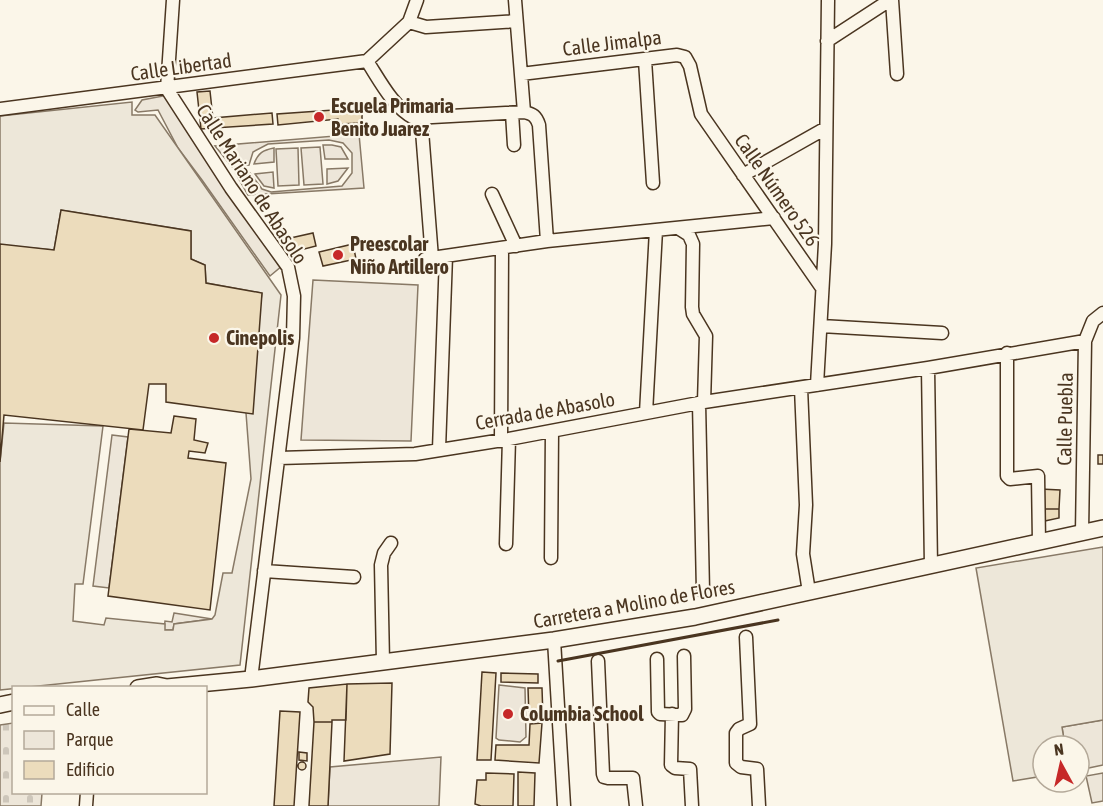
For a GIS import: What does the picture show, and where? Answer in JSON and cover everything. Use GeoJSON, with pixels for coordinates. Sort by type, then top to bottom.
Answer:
{"type":"FeatureCollection","features":[{"type":"Feature","properties":{"kind":"main road","name":"Carretera a Molino de Flores"},"geometry":{"type":"LineString","coordinates":[[177,686],[251,679],[554,640],[695,617],[1103,528]]}},
{"type":"Feature","properties":{"kind":"street"},"geometry":{"type":"LineString","coordinates":[[166,88],[173,0]]}},
{"type":"Feature","properties":{"kind":"street"},"geometry":{"type":"LineString","coordinates":[[417,0],[409,22],[367,61],[404,113],[414,118],[518,113],[532,114],[537,118],[547,241]]}},
{"type":"Feature","properties":{"kind":"street"},"geometry":{"type":"LineString","coordinates":[[514,145],[521,74],[515,0]]}},
{"type":"Feature","properties":{"kind":"street"},"geometry":{"type":"LineString","coordinates":[[817,385],[825,244],[828,0]]}},
{"type":"Feature","properties":{"kind":"street"},"geometry":{"type":"LineString","coordinates":[[827,41],[891,0],[897,74]]}},
{"type":"Feature","properties":{"kind":"street"},"geometry":{"type":"LineString","coordinates":[[409,22],[426,27],[516,21]]}},
{"type":"Feature","properties":{"kind":"street","name":"Calle Jimalpa"},"geometry":{"type":"LineString","coordinates":[[521,74],[677,55],[685,57],[690,66],[701,114]]}},
{"type":"Feature","properties":{"kind":"street"},"geometry":{"type":"LineString","coordinates":[[645,60],[653,183]]}},
{"type":"Feature","properties":{"kind":"street","name":"Calle Libertad"},"geometry":{"type":"LineString","coordinates":[[0,110],[367,61]]}},
{"type":"Feature","properties":{"kind":"street","name":"Calle Mariano de Abasolo"},"geometry":{"type":"LineString","coordinates":[[166,88],[231,188],[288,267],[294,296],[293,338],[251,679]]}},
{"type":"Feature","properties":{"kind":"street","name":"Calle Número 526"},"geometry":{"type":"LineString","coordinates":[[701,114],[822,288]]}},
{"type":"Feature","properties":{"kind":"street"},"geometry":{"type":"LineString","coordinates":[[422,118],[429,259],[547,241],[774,218]]}},
{"type":"Feature","properties":{"kind":"street"},"geometry":{"type":"LineString","coordinates":[[744,175],[826,128]]}},
{"type":"Feature","properties":{"kind":"street"},"geometry":{"type":"LineString","coordinates":[[492,194],[516,246]]}},
{"type":"Feature","properties":{"kind":"street"},"geometry":{"type":"LineString","coordinates":[[678,228],[689,235],[693,244],[692,307],[693,314],[706,336],[702,402],[703,591]]}},
{"type":"Feature","properties":{"kind":"street"},"geometry":{"type":"LineString","coordinates":[[646,413],[656,230]]}},
{"type":"Feature","properties":{"kind":"street"},"geometry":{"type":"LineString","coordinates":[[502,248],[506,544]]}},
{"type":"Feature","properties":{"kind":"street"},"geometry":{"type":"LineString","coordinates":[[440,449],[446,256]]}},
{"type":"Feature","properties":{"kind":"street","name":"Calle Puebla"},"geometry":{"type":"LineString","coordinates":[[1082,532],[1086,341],[1093,321],[1103,313]]}},
{"type":"Feature","properties":{"kind":"street"},"geometry":{"type":"LineString","coordinates":[[820,326],[942,333]]}},
{"type":"Feature","properties":{"kind":"street","name":"Cerrada de Abasolo"},"geometry":{"type":"LineString","coordinates":[[279,458],[397,455],[505,440],[702,402],[928,369],[1007,353],[1086,341]]}},
{"type":"Feature","properties":{"kind":"street"},"geometry":{"type":"LineString","coordinates":[[1007,353],[1007,476],[1010,479],[1038,476],[1039,542]]}},
{"type":"Feature","properties":{"kind":"street"},"geometry":{"type":"LineString","coordinates":[[928,369],[931,566]]}},
{"type":"Feature","properties":{"kind":"street"},"geometry":{"type":"LineString","coordinates":[[801,388],[806,505],[803,554],[809,592]]}},
{"type":"Feature","properties":{"kind":"street"},"geometry":{"type":"LineString","coordinates":[[551,558],[552,431]]}},
{"type":"Feature","properties":{"kind":"street"},"geometry":{"type":"LineString","coordinates":[[383,662],[381,566],[384,553],[391,543]]}},
{"type":"Feature","properties":{"kind":"street"},"geometry":{"type":"LineString","coordinates":[[264,571],[354,577]]}},
{"type":"Feature","properties":{"kind":"street"},"geometry":{"type":"LineString","coordinates":[[746,637],[750,724],[736,733],[736,763],[741,767],[757,769],[759,806]]}},
{"type":"Feature","properties":{"kind":"street"},"geometry":{"type":"LineString","coordinates":[[554,640],[564,806]]}},
{"type":"Feature","properties":{"kind":"street"},"geometry":{"type":"LineString","coordinates":[[657,659],[657,708],[660,714],[682,715],[684,713],[684,656]]}},
{"type":"Feature","properties":{"kind":"street"},"geometry":{"type":"LineString","coordinates":[[598,661],[603,774],[608,778],[633,778],[636,806]]}},
{"type":"Feature","properties":{"kind":"street"},"geometry":{"type":"LineString","coordinates":[[672,714],[672,765],[675,768],[690,769],[692,806]]}},
{"type":"Feature","properties":{"kind":"green space"},"geometry":{"type":"Polygon","coordinates":[[[168,95],[283,265],[270,276],[178,148],[158,110],[138,112],[135,110],[142,100],[168,95]]]}},
{"type":"Feature","properties":{"kind":"green space"},"geometry":{"type":"Polygon","coordinates":[[[359,134],[364,188],[248,195],[236,174],[250,173],[262,189],[271,192],[342,186],[352,173],[352,153],[343,143],[329,140],[268,144],[253,152],[249,165],[232,167],[215,146],[359,134]]]}},
{"type":"Feature","properties":{"kind":"green space"},"geometry":{"type":"Polygon","coordinates":[[[323,145],[341,147],[348,159],[325,159],[323,145]]]}},
{"type":"Feature","properties":{"kind":"green space"},"geometry":{"type":"Polygon","coordinates":[[[320,147],[323,184],[304,185],[301,148],[320,147]]]}},
{"type":"Feature","properties":{"kind":"green space"},"geometry":{"type":"Polygon","coordinates":[[[274,148],[274,162],[254,164],[261,153],[274,148]]]}},
{"type":"Feature","properties":{"kind":"green space"},"geometry":{"type":"Polygon","coordinates":[[[298,148],[299,185],[278,186],[276,149],[298,148]]]}},
{"type":"Feature","properties":{"kind":"green space"},"geometry":{"type":"Polygon","coordinates":[[[348,168],[338,181],[327,184],[327,169],[348,168]]]}},
{"type":"Feature","properties":{"kind":"green space"},"geometry":{"type":"Polygon","coordinates":[[[273,172],[274,188],[264,186],[255,174],[273,172]]]}},
{"type":"Feature","properties":{"kind":"green space"},"geometry":{"type":"Polygon","coordinates":[[[313,280],[418,285],[411,441],[301,440],[313,280]]]}},
{"type":"Feature","properties":{"kind":"green space"},"geometry":{"type":"Polygon","coordinates":[[[112,435],[128,437],[109,588],[93,586],[112,435]]]}},
{"type":"Feature","properties":{"kind":"green space"},"geometry":{"type":"Polygon","coordinates":[[[174,613],[212,619],[174,624],[173,630],[164,630],[165,621],[172,622],[174,613]]]}},
{"type":"Feature","properties":{"kind":"green space"},"geometry":{"type":"Polygon","coordinates":[[[499,685],[525,688],[526,737],[520,742],[496,738],[499,685]]]}},
{"type":"Feature","properties":{"kind":"green space"},"geometry":{"type":"Polygon","coordinates":[[[1103,720],[1103,765],[1091,768],[1091,734],[1063,734],[1062,727],[1103,720]]]}},
{"type":"Feature","properties":{"kind":"green space"},"geometry":{"type":"Polygon","coordinates":[[[12,723],[12,794],[42,794],[41,806],[0,806],[0,725],[12,723]]]}},
{"type":"Feature","properties":{"kind":"green space"},"geometry":{"type":"Polygon","coordinates":[[[441,757],[439,806],[328,806],[330,767],[441,757]]]}},
{"type":"Feature","properties":{"kind":"green space"},"geometry":{"type":"Polygon","coordinates":[[[1103,773],[1103,801],[1092,803],[1091,775],[1103,773]]]}},
{"type":"Feature","properties":{"kind":"shaded area"},"geometry":{"type":"Polygon","coordinates":[[[132,102],[132,115],[155,115],[281,295],[240,665],[38,686],[12,686],[12,689],[0,690],[0,462],[4,423],[103,426],[83,584],[75,584],[73,621],[104,625],[106,618],[165,624],[165,630],[173,630],[174,624],[212,619],[215,615],[223,573],[232,573],[251,479],[246,413],[262,293],[206,283],[205,265],[191,259],[191,231],[61,210],[54,250],[0,245],[0,116],[132,102]]]}},
{"type":"Feature","properties":{"kind":"shaded area"},"geometry":{"type":"Polygon","coordinates":[[[1103,547],[1103,720],[1062,727],[1063,734],[1031,734],[1031,778],[1013,781],[976,568],[1103,547]]]}},
{"type":"Feature","properties":{"kind":"building"},"geometry":{"type":"Polygon","coordinates":[[[210,91],[214,128],[201,129],[197,92],[210,91]]]}},
{"type":"Feature","properties":{"kind":"building","name":"Escuela Primaria Benito Juarez"},"geometry":{"type":"Polygon","coordinates":[[[362,108],[362,123],[339,124],[338,119],[278,125],[277,114],[362,108]]]}},
{"type":"Feature","properties":{"kind":"building","name":"Escuela Primaria Benito Juarez"},"geometry":{"type":"Polygon","coordinates":[[[272,113],[273,124],[214,128],[213,118],[272,113]]]}},
{"type":"Feature","properties":{"kind":"building"},"geometry":{"type":"Polygon","coordinates":[[[61,210],[191,231],[191,259],[205,265],[206,283],[262,293],[253,414],[166,402],[166,384],[149,384],[143,430],[4,415],[0,462],[0,244],[54,250],[61,210]]]}},
{"type":"Feature","properties":{"kind":"building","name":"Preescolar Niño Artillero"},"geometry":{"type":"Polygon","coordinates":[[[313,233],[316,246],[293,252],[286,239],[313,233]]]}},
{"type":"Feature","properties":{"kind":"building","name":"Preescolar Niño Artillero"},"geometry":{"type":"Polygon","coordinates":[[[353,244],[356,259],[323,266],[319,252],[353,244]]]}},
{"type":"Feature","properties":{"kind":"building"},"geometry":{"type":"Polygon","coordinates":[[[174,416],[196,419],[194,440],[208,443],[205,453],[189,451],[188,458],[226,463],[210,610],[108,596],[129,429],[171,433],[174,416]]]}},
{"type":"Feature","properties":{"kind":"building"},"geometry":{"type":"Polygon","coordinates":[[[1098,455],[1103,455],[1103,464],[1098,464],[1098,455]]]}},
{"type":"Feature","properties":{"kind":"building"},"geometry":{"type":"Polygon","coordinates":[[[1040,489],[1060,490],[1059,509],[1039,509],[1040,489]]]}},
{"type":"Feature","properties":{"kind":"building"},"geometry":{"type":"Polygon","coordinates":[[[1039,509],[1059,509],[1059,518],[1040,522],[1039,509]]]}},
{"type":"Feature","properties":{"kind":"building"},"geometry":{"type":"Polygon","coordinates":[[[482,672],[496,673],[491,760],[477,760],[482,672]]]}},
{"type":"Feature","properties":{"kind":"building"},"geometry":{"type":"Polygon","coordinates":[[[501,673],[538,674],[538,683],[501,682],[501,673]]]}},
{"type":"Feature","properties":{"kind":"building"},"geometry":{"type":"Polygon","coordinates":[[[392,683],[390,754],[344,761],[347,684],[392,683]]]}},
{"type":"Feature","properties":{"kind":"building"},"geometry":{"type":"Polygon","coordinates":[[[347,684],[346,720],[314,722],[313,707],[308,702],[309,688],[347,684]]]}},
{"type":"Feature","properties":{"kind":"building"},"geometry":{"type":"Polygon","coordinates":[[[528,688],[542,688],[543,718],[529,718],[528,688]]]}},
{"type":"Feature","properties":{"kind":"building"},"geometry":{"type":"Polygon","coordinates":[[[280,711],[300,712],[294,806],[274,806],[280,711]]]}},
{"type":"Feature","properties":{"kind":"building"},"geometry":{"type":"Polygon","coordinates":[[[314,722],[332,722],[328,806],[309,806],[314,722]]]}},
{"type":"Feature","properties":{"kind":"building"},"geometry":{"type":"Polygon","coordinates":[[[542,723],[539,763],[495,760],[496,745],[529,745],[530,724],[542,723]]]}},
{"type":"Feature","properties":{"kind":"building"},"geometry":{"type":"Polygon","coordinates":[[[299,752],[307,753],[307,761],[299,760],[299,752]]]}},
{"type":"Feature","properties":{"kind":"building"},"geometry":{"type":"Polygon","coordinates":[[[302,762],[306,766],[302,770],[298,766],[302,762]]]}},
{"type":"Feature","properties":{"kind":"building"},"geometry":{"type":"Polygon","coordinates":[[[518,772],[535,773],[534,806],[518,806],[518,772]]]}},
{"type":"Feature","properties":{"kind":"building"},"geometry":{"type":"Polygon","coordinates":[[[486,773],[514,774],[513,806],[475,804],[477,780],[486,780],[486,773]]]}},
{"type":"Feature","properties":{"kind":"wall"},"geometry":{"type":"LineString","coordinates":[[558,661],[778,620]]}},
{"type":"Feature","properties":{"kind":"place","name":"Escuela Primaria Benito Juarez"},"geometry":{"type":"Point","coordinates":[319,117]}},
{"type":"Feature","properties":{"kind":"place","name":"Preescolar Niño Artillero"},"geometry":{"type":"Point","coordinates":[338,255]}},
{"type":"Feature","properties":{"kind":"place","name":"Cinepolis"},"geometry":{"type":"Point","coordinates":[214,338]}},
{"type":"Feature","properties":{"kind":"place","name":"Columbia School"},"geometry":{"type":"Point","coordinates":[508,714]}}]}
